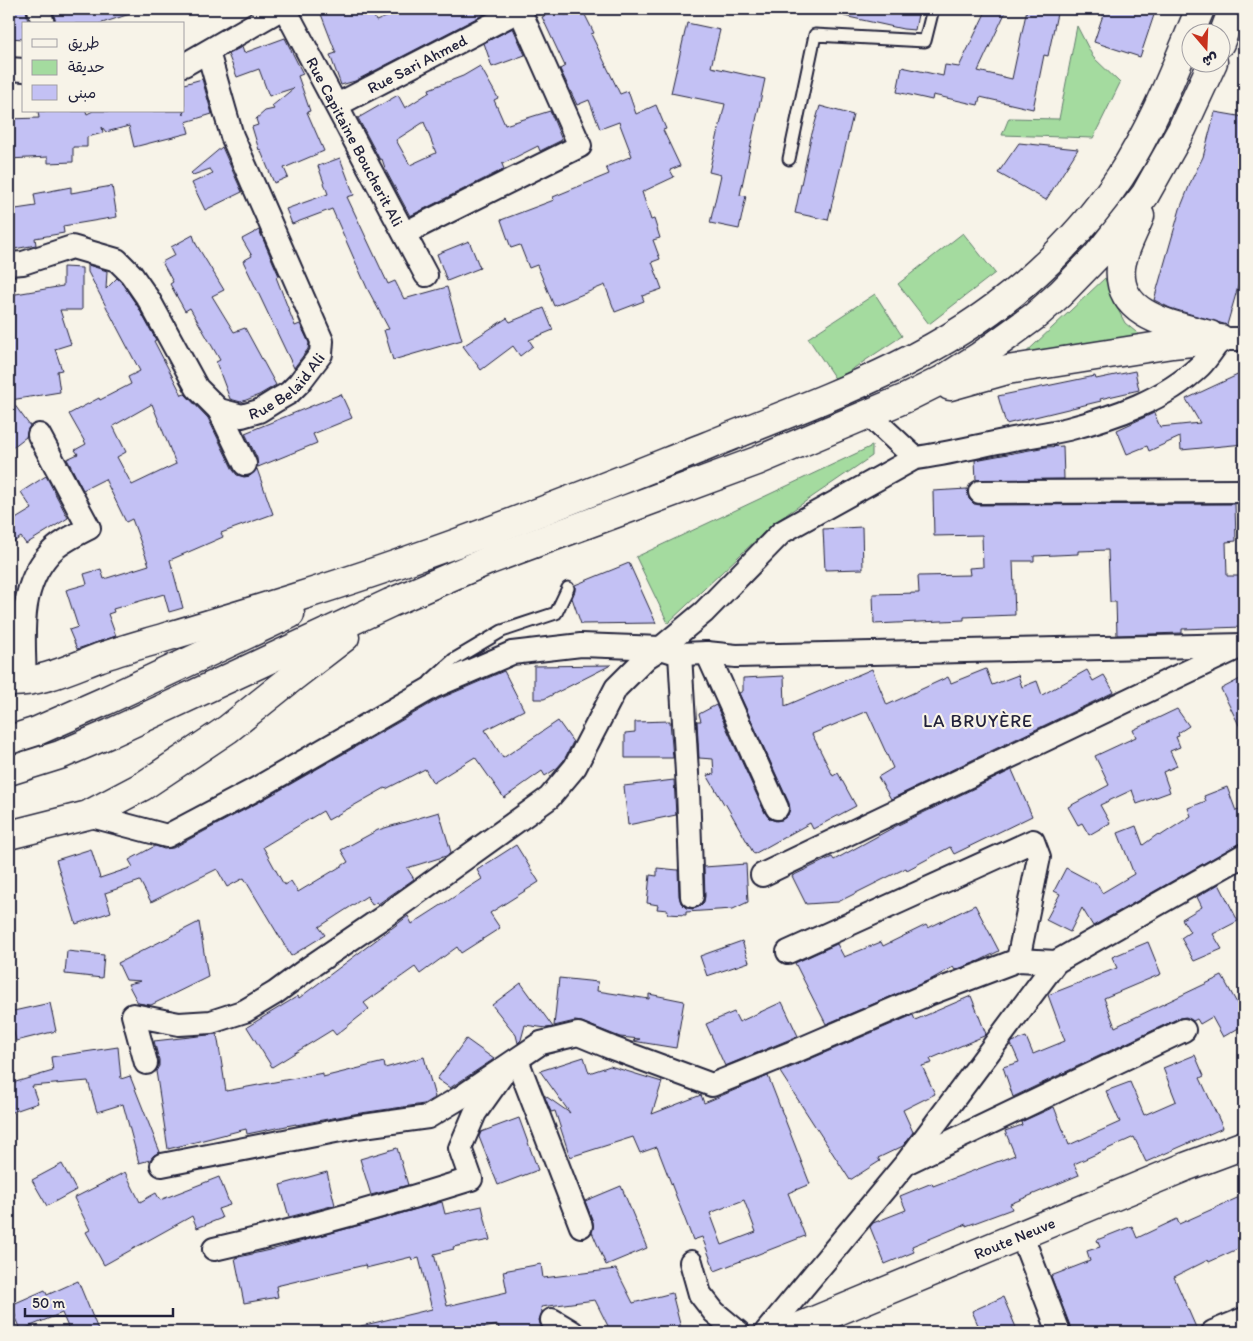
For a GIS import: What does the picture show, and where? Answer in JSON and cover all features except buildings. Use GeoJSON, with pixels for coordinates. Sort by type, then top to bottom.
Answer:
{"type":"FeatureCollection","features":[{"type":"Feature","properties":{"kind":"main road"},"geometry":{"type":"LineString","coordinates":[[17,682],[45,677],[119,651],[311,593],[427,554],[579,497],[866,382],[931,348],[997,305],[1022,285],[1048,262],[1083,225],[1120,177],[1136,151],[1167,89],[1200,9]]}},
{"type":"Feature","properties":{"kind":"main road"},"geometry":{"type":"LineString","coordinates":[[1228,22],[1233,9]]}},
{"type":"Feature","properties":{"kind":"main road"},"geometry":{"type":"LineString","coordinates":[[9,771],[60,754],[111,733],[390,602],[469,569],[757,461],[942,380],[1035,316],[1061,293],[1097,256],[1145,194],[1190,113],[1208,72]]}},
{"type":"Feature","properties":{"kind":"main road"},"geometry":{"type":"LineString","coordinates":[[1159,170],[1121,265],[1122,284],[1125,294],[1131,303],[1150,316],[1232,339]]}},
{"type":"Feature","properties":{"kind":"main road"},"geometry":{"type":"LineString","coordinates":[[868,414],[953,385],[1007,370],[1172,344],[1232,339]]}},
{"type":"Feature","properties":{"kind":"main road"},"geometry":{"type":"LineString","coordinates":[[9,740],[37,731],[299,610],[427,554]]}},
{"type":"Feature","properties":{"kind":"main road"},"geometry":{"type":"LineString","coordinates":[[9,835],[88,815],[143,786],[228,729],[351,633],[469,569]]}},
{"type":"Feature","properties":{"kind":"main road","name":"Route Neuve"},"geometry":{"type":"LineString","coordinates":[[786,1332],[1185,1167],[1244,1145]]}},
{"type":"Feature","properties":{"kind":"street"},"geometry":{"type":"LineString","coordinates":[[39,9],[43,22]]}},
{"type":"Feature","properties":{"kind":"street"},"geometry":{"type":"LineString","coordinates":[[185,64],[281,9]]}},
{"type":"Feature","properties":{"kind":"street","name":"Rue Capitaine Boucherit Ali"},"geometry":{"type":"LineString","coordinates":[[285,9],[426,275]]}},
{"type":"Feature","properties":{"kind":"street"},"geometry":{"type":"LineString","coordinates":[[405,233],[580,146],[521,10]]}},
{"type":"Feature","properties":{"kind":"street","name":"Rue Sari Ahmed"},"geometry":{"type":"LineString","coordinates":[[337,105],[501,18],[521,10]]}},
{"type":"Feature","properties":{"kind":"street","name":"Rue Belaïd Ali"},"geometry":{"type":"LineString","coordinates":[[9,264],[23,263],[72,247],[117,260],[131,274],[149,300],[197,388],[219,410],[242,416],[259,410],[289,393],[299,383],[321,354],[322,341],[232,136],[208,52]]}},
{"type":"Feature","properties":{"kind":"street"},"geometry":{"type":"LineString","coordinates":[[9,69],[22,70]]}},
{"type":"Feature","properties":{"kind":"street"},"geometry":{"type":"LineString","coordinates":[[146,1063],[133,1015],[179,1024],[211,1022],[245,1011],[275,993],[549,798],[575,768],[616,688],[647,657],[671,651],[704,612],[782,532],[915,458],[953,453],[1067,429],[1130,410],[1162,394],[1185,378],[1232,339]]}},
{"type":"Feature","properties":{"kind":"street"},"geometry":{"type":"LineString","coordinates":[[219,410],[245,464]]}},
{"type":"Feature","properties":{"kind":"street"},"geometry":{"type":"LineString","coordinates":[[868,414],[915,458]]}},
{"type":"Feature","properties":{"kind":"street"},"geometry":{"type":"LineString","coordinates":[[17,682],[23,612],[32,580],[50,552],[89,528],[39,435]]}},
{"type":"Feature","properties":{"kind":"street"},"geometry":{"type":"LineString","coordinates":[[980,492],[1244,491]]}},
{"type":"Feature","properties":{"kind":"street"},"geometry":{"type":"LineString","coordinates":[[88,815],[167,836],[254,790],[448,679],[512,653],[581,645],[736,656],[1244,645]]}},
{"type":"Feature","properties":{"kind":"street"},"geometry":{"type":"LineString","coordinates":[[762,875],[1244,645]]}},
{"type":"Feature","properties":{"kind":"street"},"geometry":{"type":"LineString","coordinates":[[671,651],[688,790],[692,896]]}},
{"type":"Feature","properties":{"kind":"street"},"geometry":{"type":"LineString","coordinates":[[707,653],[777,808]]}},
{"type":"Feature","properties":{"kind":"street"},"geometry":{"type":"LineString","coordinates":[[788,952],[1033,841],[1039,857],[1018,960]]}},
{"type":"Feature","properties":{"kind":"street"},"geometry":{"type":"LineString","coordinates":[[766,1332],[907,1162],[1056,962],[1244,855]]}},
{"type":"Feature","properties":{"kind":"street"},"geometry":{"type":"LineString","coordinates":[[162,1165],[356,1127],[428,1117],[462,1097],[541,1043],[578,1034],[712,1085],[931,993],[1018,960],[1056,962]]}},
{"type":"Feature","properties":{"kind":"street"},"geometry":{"type":"LineString","coordinates":[[907,1162],[1184,1030]]}},
{"type":"Feature","properties":{"kind":"street"},"geometry":{"type":"LineString","coordinates":[[513,1062],[581,1226]]}},
{"type":"Feature","properties":{"kind":"street"},"geometry":{"type":"LineString","coordinates":[[214,1249],[304,1228],[415,1197],[471,1179],[460,1148],[476,1113],[513,1062]]}},
{"type":"Feature","properties":{"kind":"street"},"geometry":{"type":"LineString","coordinates":[[1022,1236],[1059,1332]]}},
{"type":"Feature","properties":{"kind":"street"},"geometry":{"type":"LineString","coordinates":[[691,1262],[700,1294],[714,1312],[738,1332]]}},
{"type":"Feature","properties":{"kind":"street"},"geometry":{"type":"LineString","coordinates":[[1213,1332],[1244,1319]]}},
{"type":"Feature","properties":{"kind":"street"},"geometry":{"type":"LineString","coordinates":[[552,1320],[572,1332]]}},
{"type":"Feature","properties":{"kind":"lane"},"geometry":{"type":"LineString","coordinates":[[789,159],[815,35],[925,41],[934,9]]}},
{"type":"Feature","properties":{"kind":"lane"},"geometry":{"type":"LineString","coordinates":[[409,701],[453,660],[502,631],[556,613],[568,588]]}},
{"type":"Feature","properties":{"kind":"green space"},"geometry":{"type":"Polygon","coordinates":[[[1077,26],[1093,57],[1120,83],[1093,138],[1002,135],[1009,118],[1059,119],[1077,26]]]}},
{"type":"Feature","properties":{"kind":"green space"},"geometry":{"type":"Polygon","coordinates":[[[963,233],[995,273],[929,324],[898,284],[963,233]]]}},
{"type":"Feature","properties":{"kind":"green space"},"geometry":{"type":"Polygon","coordinates":[[[1105,278],[1114,302],[1125,323],[1147,341],[1018,360],[1105,278]]]}},
{"type":"Feature","properties":{"kind":"green space"},"geometry":{"type":"Polygon","coordinates":[[[875,294],[902,336],[836,380],[808,338],[875,294]]]}},
{"type":"Feature","properties":{"kind":"green space"},"geometry":{"type":"Polygon","coordinates":[[[872,446],[872,456],[774,523],[668,623],[636,557],[872,446]]]}},
{"type":"Feature","properties":{"kind":"district","name":"LA BRUYÈRE"},"geometry":{"type":"Point","coordinates":[978,721]}}]}
